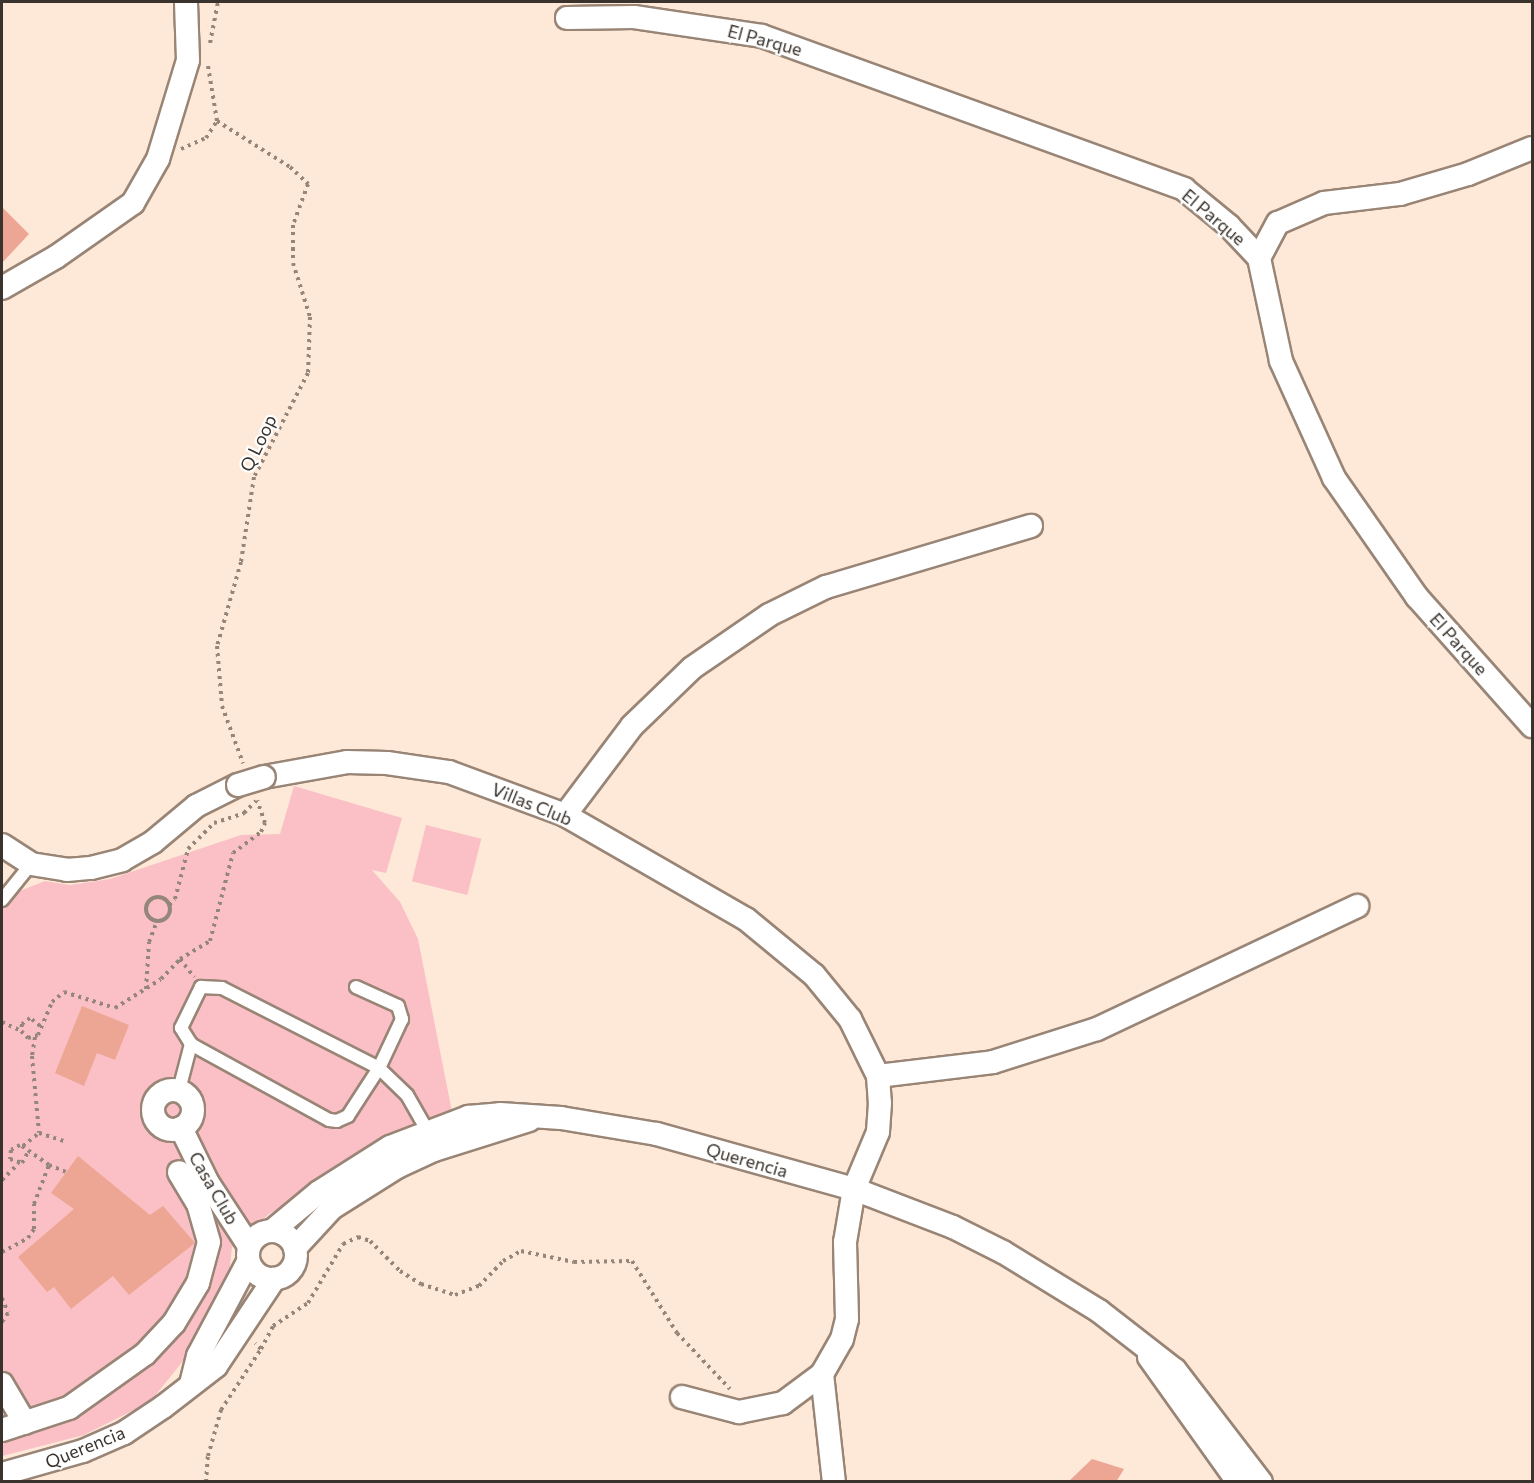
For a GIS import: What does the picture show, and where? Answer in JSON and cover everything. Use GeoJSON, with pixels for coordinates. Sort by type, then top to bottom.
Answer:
{"type":"FeatureCollection","features":[{"type":"Feature","properties":{"kind":"street"},"geometry":{"type":"LineString","coordinates":[[2,288],[122,214],[133,203],[158,159],[188,60],[186,2]]}},
{"type":"Feature","properties":{"kind":"street","name":"El Parque"},"geometry":{"type":"LineString","coordinates":[[567,18],[634,17],[713,26],[762,36],[874,74],[1184,189],[1229,226],[1259,258],[1281,361],[1334,478],[1417,597],[1533,726]]}},
{"type":"Feature","properties":{"kind":"street"},"geometry":{"type":"LineString","coordinates":[[1259,258],[1278,223],[1324,203],[1400,194],[1468,174],[1533,148]]}},
{"type":"Feature","properties":{"kind":"street"},"geometry":{"type":"LineString","coordinates":[[565,815],[632,726],[692,668],[769,615],[826,587],[1031,526]]}},
{"type":"Feature","properties":{"kind":"street","name":"Villas Club"},"geometry":{"type":"LineString","coordinates":[[2,845],[32,864],[67,870],[122,860],[153,842],[196,806],[250,781],[347,762],[387,763],[449,772],[565,815],[746,919],[814,975],[850,1019],[878,1076],[878,1132],[854,1189],[843,1266],[847,1319],[842,1339],[822,1374]]}},
{"type":"Feature","properties":{"kind":"street"},"geometry":{"type":"LineString","coordinates":[[878,1076],[993,1062],[1097,1029],[1357,906]]}},
{"type":"Feature","properties":{"kind":"street"},"geometry":{"type":"LineString","coordinates":[[179,1090],[192,1103],[185,1124],[163,1126],[154,1110],[161,1094],[179,1090]]}},
{"type":"Feature","properties":{"kind":"street","name":"Querencia"},"geometry":{"type":"LineString","coordinates":[[191,1384],[198,1356],[257,1243],[350,1171],[427,1130],[468,1117],[500,1114],[601,1122],[657,1134],[854,1189],[953,1227],[1003,1252],[1099,1311],[1143,1348]]}},
{"type":"Feature","properties":{"kind":"street","name":"Querencia"},"geometry":{"type":"LineString","coordinates":[[295,1248],[332,1208],[397,1167],[434,1150],[536,1117]]}},
{"type":"Feature","properties":{"kind":"street","name":"Casa Club"},"geometry":{"type":"LineString","coordinates":[[185,1124],[257,1243]]}},
{"type":"Feature","properties":{"kind":"street"},"geometry":{"type":"LineString","coordinates":[[2,1430],[69,1408],[146,1354],[186,1305],[202,1270],[209,1242],[198,1204],[179,1172]]}},
{"type":"Feature","properties":{"kind":"street"},"geometry":{"type":"LineString","coordinates":[[289,1238],[295,1248],[296,1256],[290,1270],[274,1279],[258,1275],[257,1243],[289,1238]]}},
{"type":"Feature","properties":{"kind":"street","name":"Querencia"},"geometry":{"type":"LineString","coordinates":[[2,1474],[83,1451],[124,1433],[216,1366],[274,1279]]}},
{"type":"Feature","properties":{"kind":"street"},"geometry":{"type":"LineString","coordinates":[[1143,1348],[1238,1482]]}},
{"type":"Feature","properties":{"kind":"street"},"geometry":{"type":"LineString","coordinates":[[1143,1348],[1176,1370],[1261,1482]]}},
{"type":"Feature","properties":{"kind":"street"},"geometry":{"type":"LineString","coordinates":[[682,1397],[739,1412],[783,1403],[822,1374]]}},
{"type":"Feature","properties":{"kind":"street"},"geometry":{"type":"LineString","coordinates":[[822,1374],[834,1482]]}},
{"type":"Feature","properties":{"kind":"street"},"geometry":{"type":"LineString","coordinates":[[2,1384],[24,1423]]}},
{"type":"Feature","properties":{"kind":"lane"},"geometry":{"type":"LineString","coordinates":[[2,900],[32,864]]}},
{"type":"Feature","properties":{"kind":"lane"},"geometry":{"type":"LineString","coordinates":[[356,987],[398,1006],[402,1011],[400,1027],[378,1068],[348,1116],[329,1120],[191,1044],[183,1037],[181,1028],[201,987],[222,988],[378,1068],[407,1095],[427,1130]]}},
{"type":"Feature","properties":{"kind":"lane"},"geometry":{"type":"LineString","coordinates":[[179,1090],[191,1044]]}},
{"type":"Feature","properties":{"kind":"path"},"geometry":{"type":"LineString","coordinates":[[209,49],[212,19],[218,2]]}},
{"type":"Feature","properties":{"kind":"path"},"geometry":{"type":"LineString","coordinates":[[158,159],[206,138],[217,121],[209,86],[208,59]]}},
{"type":"Feature","properties":{"kind":"path","name":"Q Loop"},"geometry":{"type":"LineString","coordinates":[[180,959],[210,941],[233,853],[261,831],[265,823],[222,706],[217,645],[241,562],[254,477],[308,373],[310,317],[292,263],[293,225],[308,184],[290,167],[217,121]]}},
{"type":"Feature","properties":{"kind":"path"},"geometry":{"type":"LineString","coordinates":[[146,990],[149,942],[157,921],[169,914],[169,905],[175,899],[188,849],[214,823],[244,813],[257,800]]}},
{"type":"Feature","properties":{"kind":"path"},"geometry":{"type":"LineString","coordinates":[[157,921],[146,912],[150,899],[159,897],[169,905]]}},
{"type":"Feature","properties":{"kind":"path"},"geometry":{"type":"LineString","coordinates":[[39,1133],[32,1056],[35,1037],[57,994],[64,992],[115,1008],[146,990],[180,959],[201,987]]}},
{"type":"Feature","properties":{"kind":"path"},"geometry":{"type":"LineString","coordinates":[[21,1031],[21,1024],[30,1018],[40,1026]]}},
{"type":"Feature","properties":{"kind":"path"},"geometry":{"type":"LineString","coordinates":[[2,1022],[21,1031],[28,1038],[35,1037]]}},
{"type":"Feature","properties":{"kind":"path"},"geometry":{"type":"LineString","coordinates":[[39,1133],[66,1142]]}},
{"type":"Feature","properties":{"kind":"path"},"geometry":{"type":"LineString","coordinates":[[18,1164],[9,1154],[13,1147],[23,1146],[39,1133]]}},
{"type":"Feature","properties":{"kind":"path"},"geometry":{"type":"LineString","coordinates":[[23,1146],[28,1152],[49,1165],[66,1172]]}},
{"type":"Feature","properties":{"kind":"path"},"geometry":{"type":"LineString","coordinates":[[2,1180],[18,1164],[26,1161],[28,1152]]}},
{"type":"Feature","properties":{"kind":"path"},"geometry":{"type":"LineString","coordinates":[[2,1252],[28,1238],[34,1230],[33,1204],[49,1165]]}},
{"type":"Feature","properties":{"kind":"path"},"geometry":{"type":"LineString","coordinates":[[206,1482],[208,1456],[221,1410],[261,1349],[273,1326],[308,1303],[343,1244],[358,1237],[370,1241],[400,1272],[421,1284],[455,1295],[479,1286],[503,1261],[521,1251],[574,1262],[632,1261],[677,1333],[727,1382],[739,1412]]}},
{"type":"Feature","properties":{"kind":"path"},"geometry":{"type":"LineString","coordinates":[[2,1298],[8,1313],[2,1322]]}},
{"type":"Feature","properties":{"kind":"path"},"geometry":{"type":"LineString","coordinates":[[240,1330],[261,1349]]}},
{"type":"Feature","properties":{"kind":"shaded area"},"geometry":{"type":"Polygon","coordinates":[[[294,786],[402,818],[386,873],[372,870],[400,902],[418,939],[453,1117],[399,1135],[269,1214],[232,1247],[229,1276],[191,1351],[150,1402],[84,1435],[2,1456],[2,898],[45,881],[70,885],[110,879],[241,835],[280,834],[294,786]]]}},
{"type":"Feature","properties":{"kind":"shaded area"},"geometry":{"type":"Polygon","coordinates":[[[426,825],[481,839],[467,895],[412,881],[426,825]]]}},
{"type":"Feature","properties":{"kind":"building"},"geometry":{"type":"Polygon","coordinates":[[[2,207],[29,234],[2,263],[2,207]]]}},
{"type":"Feature","properties":{"kind":"building"},"geometry":{"type":"Polygon","coordinates":[[[82,1006],[129,1025],[115,1060],[97,1053],[84,1086],[55,1073],[82,1006]]]}},
{"type":"Feature","properties":{"kind":"building"},"geometry":{"type":"Polygon","coordinates":[[[78,1156],[150,1215],[163,1206],[195,1243],[129,1295],[113,1276],[71,1309],[54,1287],[47,1292],[18,1257],[74,1209],[51,1193],[78,1156]]]}},
{"type":"Feature","properties":{"kind":"building"},"geometry":{"type":"Polygon","coordinates":[[[1092,1459],[1124,1469],[1116,1482],[1068,1482],[1092,1459]]]}}]}
